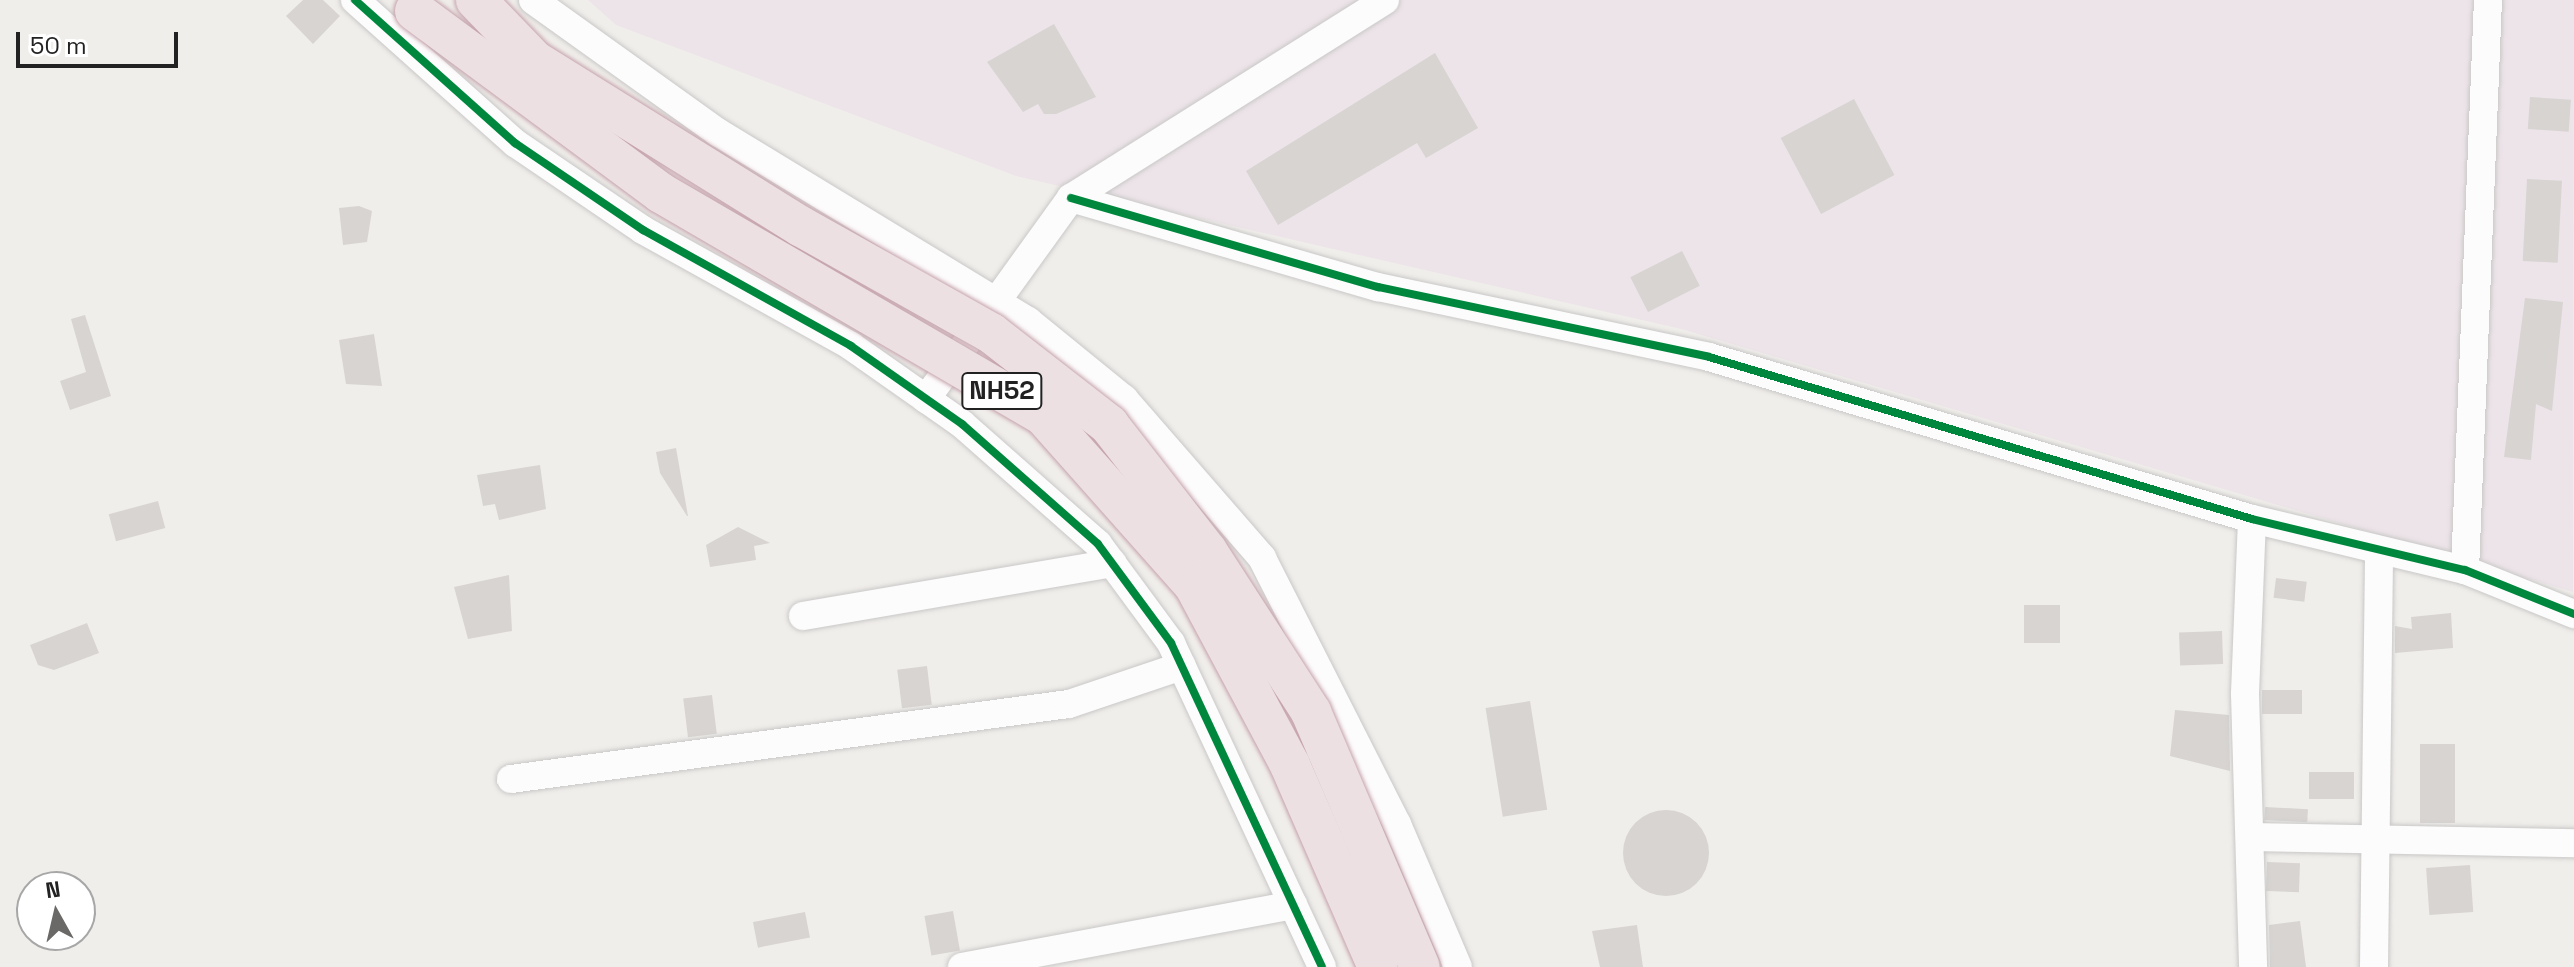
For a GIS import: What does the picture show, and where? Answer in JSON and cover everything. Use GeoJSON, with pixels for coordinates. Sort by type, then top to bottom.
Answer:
{"type":"FeatureCollection","features":[{"type":"Feature","properties":{"kind":"highway","name":"NH52"},"geometry":{"type":"LineString","coordinates":[[476,0],[535,61],[991,333],[1109,425],[1207,551],[1311,712],[1420,967]]}},
{"type":"Feature","properties":{"kind":"highway","name":"NH52"},"geometry":{"type":"LineString","coordinates":[[415,11],[661,193],[1043,415],[1194,585],[1290,765],[1378,967]]}},
{"type":"Feature","properties":{"kind":"street"},"geometry":{"type":"LineString","coordinates":[[355,0],[515,143],[643,230],[851,346],[926,399],[1112,563],[1182,666],[1322,967]]}},
{"type":"Feature","properties":{"kind":"street"},"geometry":{"type":"LineString","coordinates":[[533,0],[719,133],[997,301],[1124,399],[1262,558],[1397,824],[1458,967]]}},
{"type":"Feature","properties":{"kind":"street"},"geometry":{"type":"LineString","coordinates":[[926,399],[1071,198],[1385,0]]}},
{"type":"Feature","properties":{"kind":"street"},"geometry":{"type":"LineString","coordinates":[[2465,570],[2488,0]]}},
{"type":"Feature","properties":{"kind":"street"},"geometry":{"type":"LineString","coordinates":[[1071,198],[1378,287],[1709,357],[2252,519],[2379,553],[2465,570],[2574,614]]}},
{"type":"Feature","properties":{"kind":"street"},"geometry":{"type":"LineString","coordinates":[[2252,519],[2245,694],[2252,837],[2253,967]]}},
{"type":"Feature","properties":{"kind":"street"},"geometry":{"type":"LineString","coordinates":[[2374,967],[2379,553]]}},
{"type":"Feature","properties":{"kind":"street"},"geometry":{"type":"LineString","coordinates":[[803,616],[1112,563]]}},
{"type":"Feature","properties":{"kind":"street"},"geometry":{"type":"LineString","coordinates":[[511,779],[1069,704],[1182,666]]}},
{"type":"Feature","properties":{"kind":"street"},"geometry":{"type":"LineString","coordinates":[[2252,837],[2377,842],[2574,843]]}},
{"type":"Feature","properties":{"kind":"street"},"geometry":{"type":"LineString","coordinates":[[962,967],[1293,905]]}},
{"type":"Feature","properties":{"kind":"shaded area"},"geometry":{"type":"Polygon","coordinates":[[[588,0],[2574,0],[2573,592],[1681,329],[1016,176],[616,25],[588,0]]]}},
{"type":"Feature","properties":{"kind":"building"},"geometry":{"type":"Polygon","coordinates":[[[303,0],[323,0],[340,16],[313,44],[286,16],[303,0]]]}},
{"type":"Feature","properties":{"kind":"building"},"geometry":{"type":"Polygon","coordinates":[[[1054,24],[1096,97],[1056,114],[1044,114],[1038,104],[1023,112],[987,62],[1054,24]]]}},
{"type":"Feature","properties":{"kind":"building"},"geometry":{"type":"Polygon","coordinates":[[[1435,53],[1478,128],[1426,158],[1417,143],[1278,225],[1246,171],[1435,53]]]}},
{"type":"Feature","properties":{"kind":"building"},"geometry":{"type":"Polygon","coordinates":[[[2530,97],[2571,100],[2569,132],[2528,129],[2530,97]]]}},
{"type":"Feature","properties":{"kind":"building"},"geometry":{"type":"Polygon","coordinates":[[[1854,99],[1894,175],[1821,214],[1781,138],[1854,99]]]}},
{"type":"Feature","properties":{"kind":"building"},"geometry":{"type":"Polygon","coordinates":[[[2527,179],[2562,181],[2558,263],[2523,261],[2527,179]]]}},
{"type":"Feature","properties":{"kind":"building"},"geometry":{"type":"Polygon","coordinates":[[[359,206],[372,211],[367,242],[343,245],[339,208],[359,206]]]}},
{"type":"Feature","properties":{"kind":"building"},"geometry":{"type":"Polygon","coordinates":[[[1682,251],[1700,286],[1648,312],[1630,277],[1682,251]]]}},
{"type":"Feature","properties":{"kind":"building"},"geometry":{"type":"Polygon","coordinates":[[[2525,298],[2563,302],[2552,411],[2536,404],[2531,460],[2504,457],[2525,298]]]}},
{"type":"Feature","properties":{"kind":"building"},"geometry":{"type":"Polygon","coordinates":[[[85,315],[111,396],[70,410],[60,381],[86,372],[71,319],[85,315]]]}},
{"type":"Feature","properties":{"kind":"building"},"geometry":{"type":"Polygon","coordinates":[[[374,334],[382,386],[346,384],[339,340],[374,334]]]}},
{"type":"Feature","properties":{"kind":"building"},"geometry":{"type":"Polygon","coordinates":[[[676,448],[688,516],[660,473],[656,452],[676,448]]]}},
{"type":"Feature","properties":{"kind":"building"},"geometry":{"type":"Polygon","coordinates":[[[540,465],[546,509],[499,520],[495,504],[483,506],[477,475],[540,465]]]}},
{"type":"Feature","properties":{"kind":"building"},"geometry":{"type":"Polygon","coordinates":[[[158,501],[165,528],[116,541],[109,514],[158,501]]]}},
{"type":"Feature","properties":{"kind":"building"},"geometry":{"type":"Polygon","coordinates":[[[738,527],[770,543],[754,546],[756,560],[710,567],[706,545],[738,527]]]}},
{"type":"Feature","properties":{"kind":"building"},"geometry":{"type":"Polygon","coordinates":[[[509,575],[512,631],[468,639],[454,587],[509,575]]]}},
{"type":"Feature","properties":{"kind":"building"},"geometry":{"type":"Polygon","coordinates":[[[2276,578],[2307,582],[2304,602],[2274,598],[2276,578]]]}},
{"type":"Feature","properties":{"kind":"building"},"geometry":{"type":"Polygon","coordinates":[[[2024,605],[2060,605],[2060,643],[2024,643],[2024,605]]]}},
{"type":"Feature","properties":{"kind":"building"},"geometry":{"type":"Polygon","coordinates":[[[2451,613],[2453,648],[2395,653],[2395,626],[2412,629],[2411,617],[2451,613]]]}},
{"type":"Feature","properties":{"kind":"building"},"geometry":{"type":"Polygon","coordinates":[[[87,623],[99,653],[54,670],[38,665],[30,645],[87,623]]]}},
{"type":"Feature","properties":{"kind":"building"},"geometry":{"type":"Polygon","coordinates":[[[2222,631],[2223,664],[2180,665],[2179,633],[2222,631]]]}},
{"type":"Feature","properties":{"kind":"building"},"geometry":{"type":"Polygon","coordinates":[[[927,666],[932,705],[902,708],[897,670],[927,666]]]}},
{"type":"Feature","properties":{"kind":"building"},"geometry":{"type":"Polygon","coordinates":[[[2262,690],[2302,690],[2302,714],[2262,714],[2262,690]]]}},
{"type":"Feature","properties":{"kind":"building"},"geometry":{"type":"Polygon","coordinates":[[[712,695],[717,734],[688,737],[683,699],[712,695]]]}},
{"type":"Feature","properties":{"kind":"building"},"geometry":{"type":"Polygon","coordinates":[[[1530,701],[1547,810],[1503,817],[1486,708],[1530,701]]]}},
{"type":"Feature","properties":{"kind":"building"},"geometry":{"type":"Polygon","coordinates":[[[2175,710],[2229,715],[2230,771],[2170,756],[2175,710]]]}},
{"type":"Feature","properties":{"kind":"building"},"geometry":{"type":"Polygon","coordinates":[[[2420,744],[2455,744],[2455,823],[2420,823],[2420,744]]]}},
{"type":"Feature","properties":{"kind":"building"},"geometry":{"type":"Polygon","coordinates":[[[2309,772],[2354,772],[2354,799],[2309,799],[2309,772]]]}},
{"type":"Feature","properties":{"kind":"building"},"geometry":{"type":"Polygon","coordinates":[[[2265,807],[2308,809],[2307,822],[2264,820],[2265,807]]]}},
{"type":"Feature","properties":{"kind":"building"},"geometry":{"type":"Polygon","coordinates":[[[1666,810],[1683,813],[1697,822],[1706,836],[1709,853],[1706,870],[1697,884],[1683,893],[1666,896],[1649,893],[1635,884],[1626,870],[1623,853],[1626,836],[1635,822],[1649,813],[1666,810]]]}},
{"type":"Feature","properties":{"kind":"building"},"geometry":{"type":"Polygon","coordinates":[[[2267,862],[2300,863],[2299,892],[2266,891],[2267,862]]]}},
{"type":"Feature","properties":{"kind":"building"},"geometry":{"type":"Polygon","coordinates":[[[2470,865],[2473,912],[2429,915],[2426,868],[2470,865]]]}},
{"type":"Feature","properties":{"kind":"building"},"geometry":{"type":"Polygon","coordinates":[[[953,911],[960,950],[931,955],[924,916],[953,911]]]}},
{"type":"Feature","properties":{"kind":"building"},"geometry":{"type":"Polygon","coordinates":[[[805,912],[810,938],[758,948],[753,922],[805,912]]]}},
{"type":"Feature","properties":{"kind":"building"},"geometry":{"type":"Polygon","coordinates":[[[2300,921],[2306,967],[2270,967],[2269,925],[2300,921]]]}},
{"type":"Feature","properties":{"kind":"building"},"geometry":{"type":"Polygon","coordinates":[[[1637,925],[1643,967],[1600,967],[1592,931],[1637,925]]]}},
{"type":"Feature","properties":{"kind":"cycle path"},"geometry":{"type":"LineString","coordinates":[[355,0],[515,143],[643,230],[851,346],[962,424],[1098,544],[1171,643],[1322,967]]}},
{"type":"Feature","properties":{"kind":"cycle path"},"geometry":{"type":"LineString","coordinates":[[1071,198],[1378,287],[1709,357],[2252,519],[2465,570],[2574,614]]}}]}
